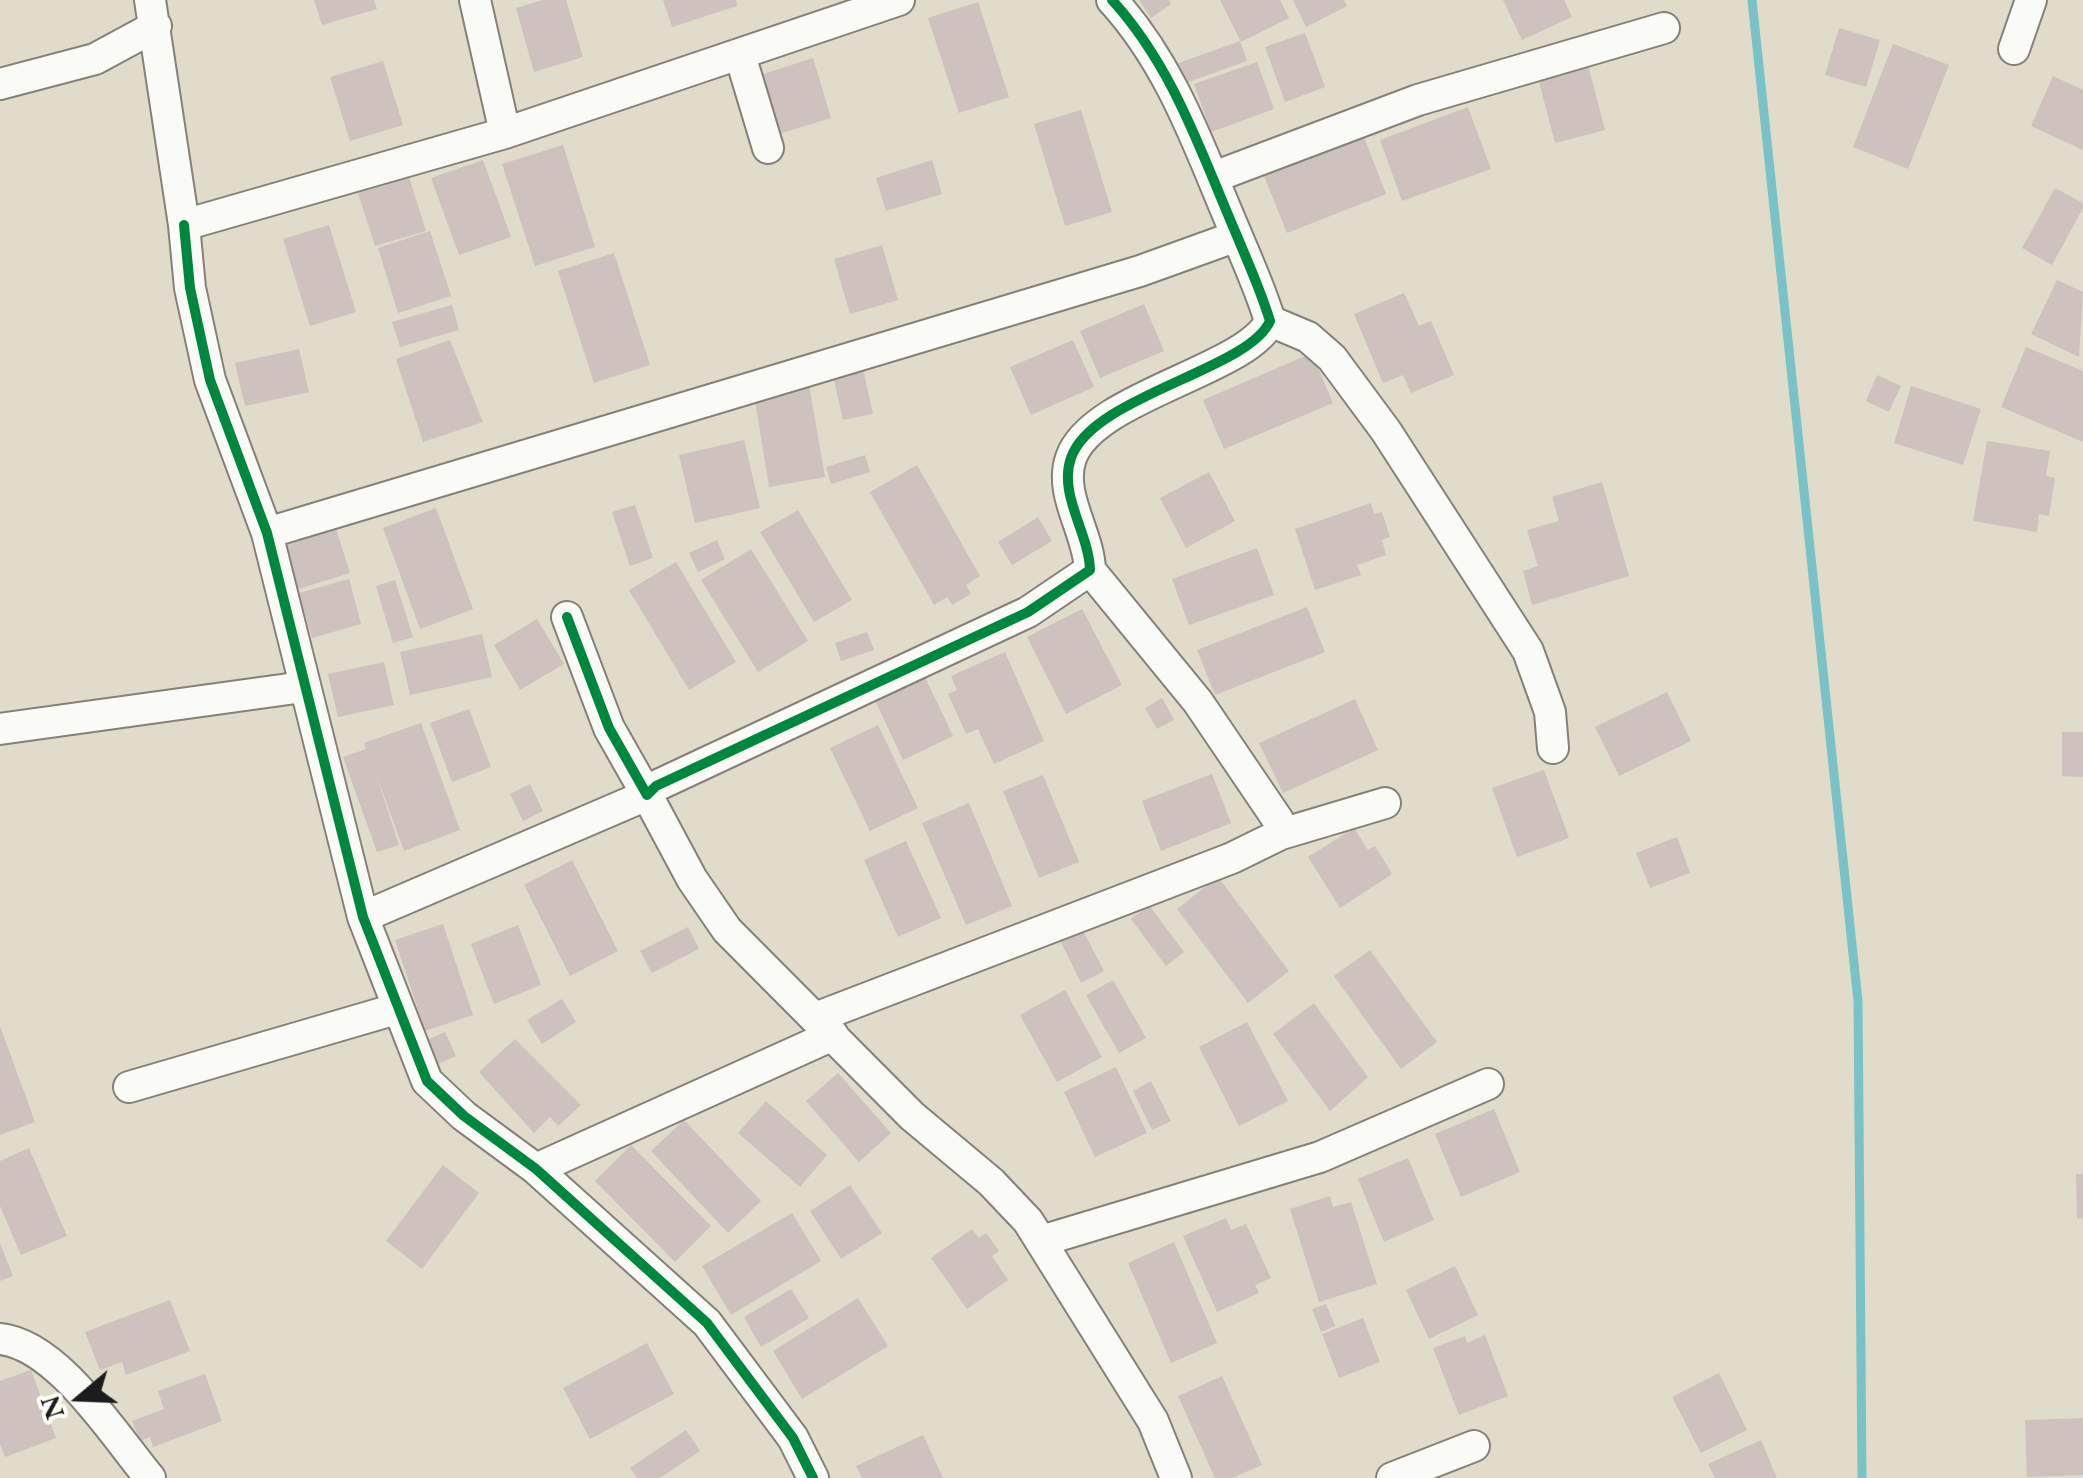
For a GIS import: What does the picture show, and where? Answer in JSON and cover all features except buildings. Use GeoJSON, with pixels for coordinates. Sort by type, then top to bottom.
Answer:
{"type":"FeatureCollection","features":[{"type":"Feature","properties":{"kind":"street"},"geometry":{"type":"LineString","coordinates":[[475,0],[506,133]]}},
{"type":"Feature","properties":{"kind":"street"},"geometry":{"type":"LineString","coordinates":[[184,226],[506,133],[899,0]]}},
{"type":"Feature","properties":{"kind":"street"},"geometry":{"type":"LineString","coordinates":[[1112,0],[1131,20],[1181,99],[1258,279],[1270,321]]}},
{"type":"Feature","properties":{"kind":"street"},"geometry":{"type":"LineString","coordinates":[[2014,49],[2031,0]]}},
{"type":"Feature","properties":{"kind":"street"},"geometry":{"type":"LineString","coordinates":[[0,84],[95,60],[153,13]]}},
{"type":"Feature","properties":{"kind":"street"},"geometry":{"type":"LineString","coordinates":[[153,13],[190,288],[210,380],[266,533],[363,916],[396,1009],[427,1080],[464,1116],[536,1169],[707,1323],[793,1438],[813,1478]]}},
{"type":"Feature","properties":{"kind":"street"},"geometry":{"type":"LineString","coordinates":[[1214,177],[1418,100],[1664,28]]}},
{"type":"Feature","properties":{"kind":"street"},"geometry":{"type":"LineString","coordinates":[[740,55],[768,148]]}},
{"type":"Feature","properties":{"kind":"street"},"geometry":{"type":"LineString","coordinates":[[266,533],[1122,276],[1237,236]]}},
{"type":"Feature","properties":{"kind":"street"},"geometry":{"type":"LineString","coordinates":[[1270,321],[1246,348],[1184,374],[1085,433],[1070,460],[1071,502],[1089,544],[1090,570],[1198,702],[1278,820],[1281,834]]}},
{"type":"Feature","properties":{"kind":"street"},"geometry":{"type":"LineString","coordinates":[[1270,321],[1308,337],[1332,358],[1386,431],[1528,651],[1550,712],[1553,748]]}},
{"type":"Feature","properties":{"kind":"street"},"geometry":{"type":"LineString","coordinates":[[363,916],[647,795],[656,786],[1028,612],[1090,570]]}},
{"type":"Feature","properties":{"kind":"street"},"geometry":{"type":"LineString","coordinates":[[567,617],[610,728],[692,878],[727,930],[912,1116],[991,1182],[1041,1241],[1153,1421],[1176,1478]]}},
{"type":"Feature","properties":{"kind":"street"},"geometry":{"type":"LineString","coordinates":[[0,730],[303,688]]}},
{"type":"Feature","properties":{"kind":"street"},"geometry":{"type":"LineString","coordinates":[[536,1169],[824,1027],[1232,858],[1281,834],[1385,804]]}},
{"type":"Feature","properties":{"kind":"street"},"geometry":{"type":"LineString","coordinates":[[129,1087],[396,1009]]}},
{"type":"Feature","properties":{"kind":"street"},"geometry":{"type":"LineString","coordinates":[[1041,1241],[1320,1157],[1488,1084]]}},
{"type":"Feature","properties":{"kind":"street"},"geometry":{"type":"LineString","coordinates":[[0,1339],[22,1342],[54,1366],[150,1478]]}},
{"type":"Feature","properties":{"kind":"street"},"geometry":{"type":"LineString","coordinates":[[1392,1478],[1474,1446]]}},
{"type":"Feature","properties":{"kind":"waterway"},"geometry":{"type":"LineString","coordinates":[[1752,0],[1858,1001],[1862,1478]]}},
{"type":"Feature","properties":{"kind":"cycle path"},"geometry":{"type":"LineString","coordinates":[[567,617],[609,728],[647,795],[656,786],[1028,612],[1090,570],[1068,485],[1071,458],[1085,436],[1138,400],[1233,354],[1256,338],[1270,321],[1184,112],[1153,54],[1112,0]]}},
{"type":"Feature","properties":{"kind":"cycle path"},"geometry":{"type":"LineString","coordinates":[[184,225],[190,288],[210,380],[267,533],[363,917],[427,1081],[464,1116],[536,1169],[707,1323],[793,1438],[813,1478]]}}]}
